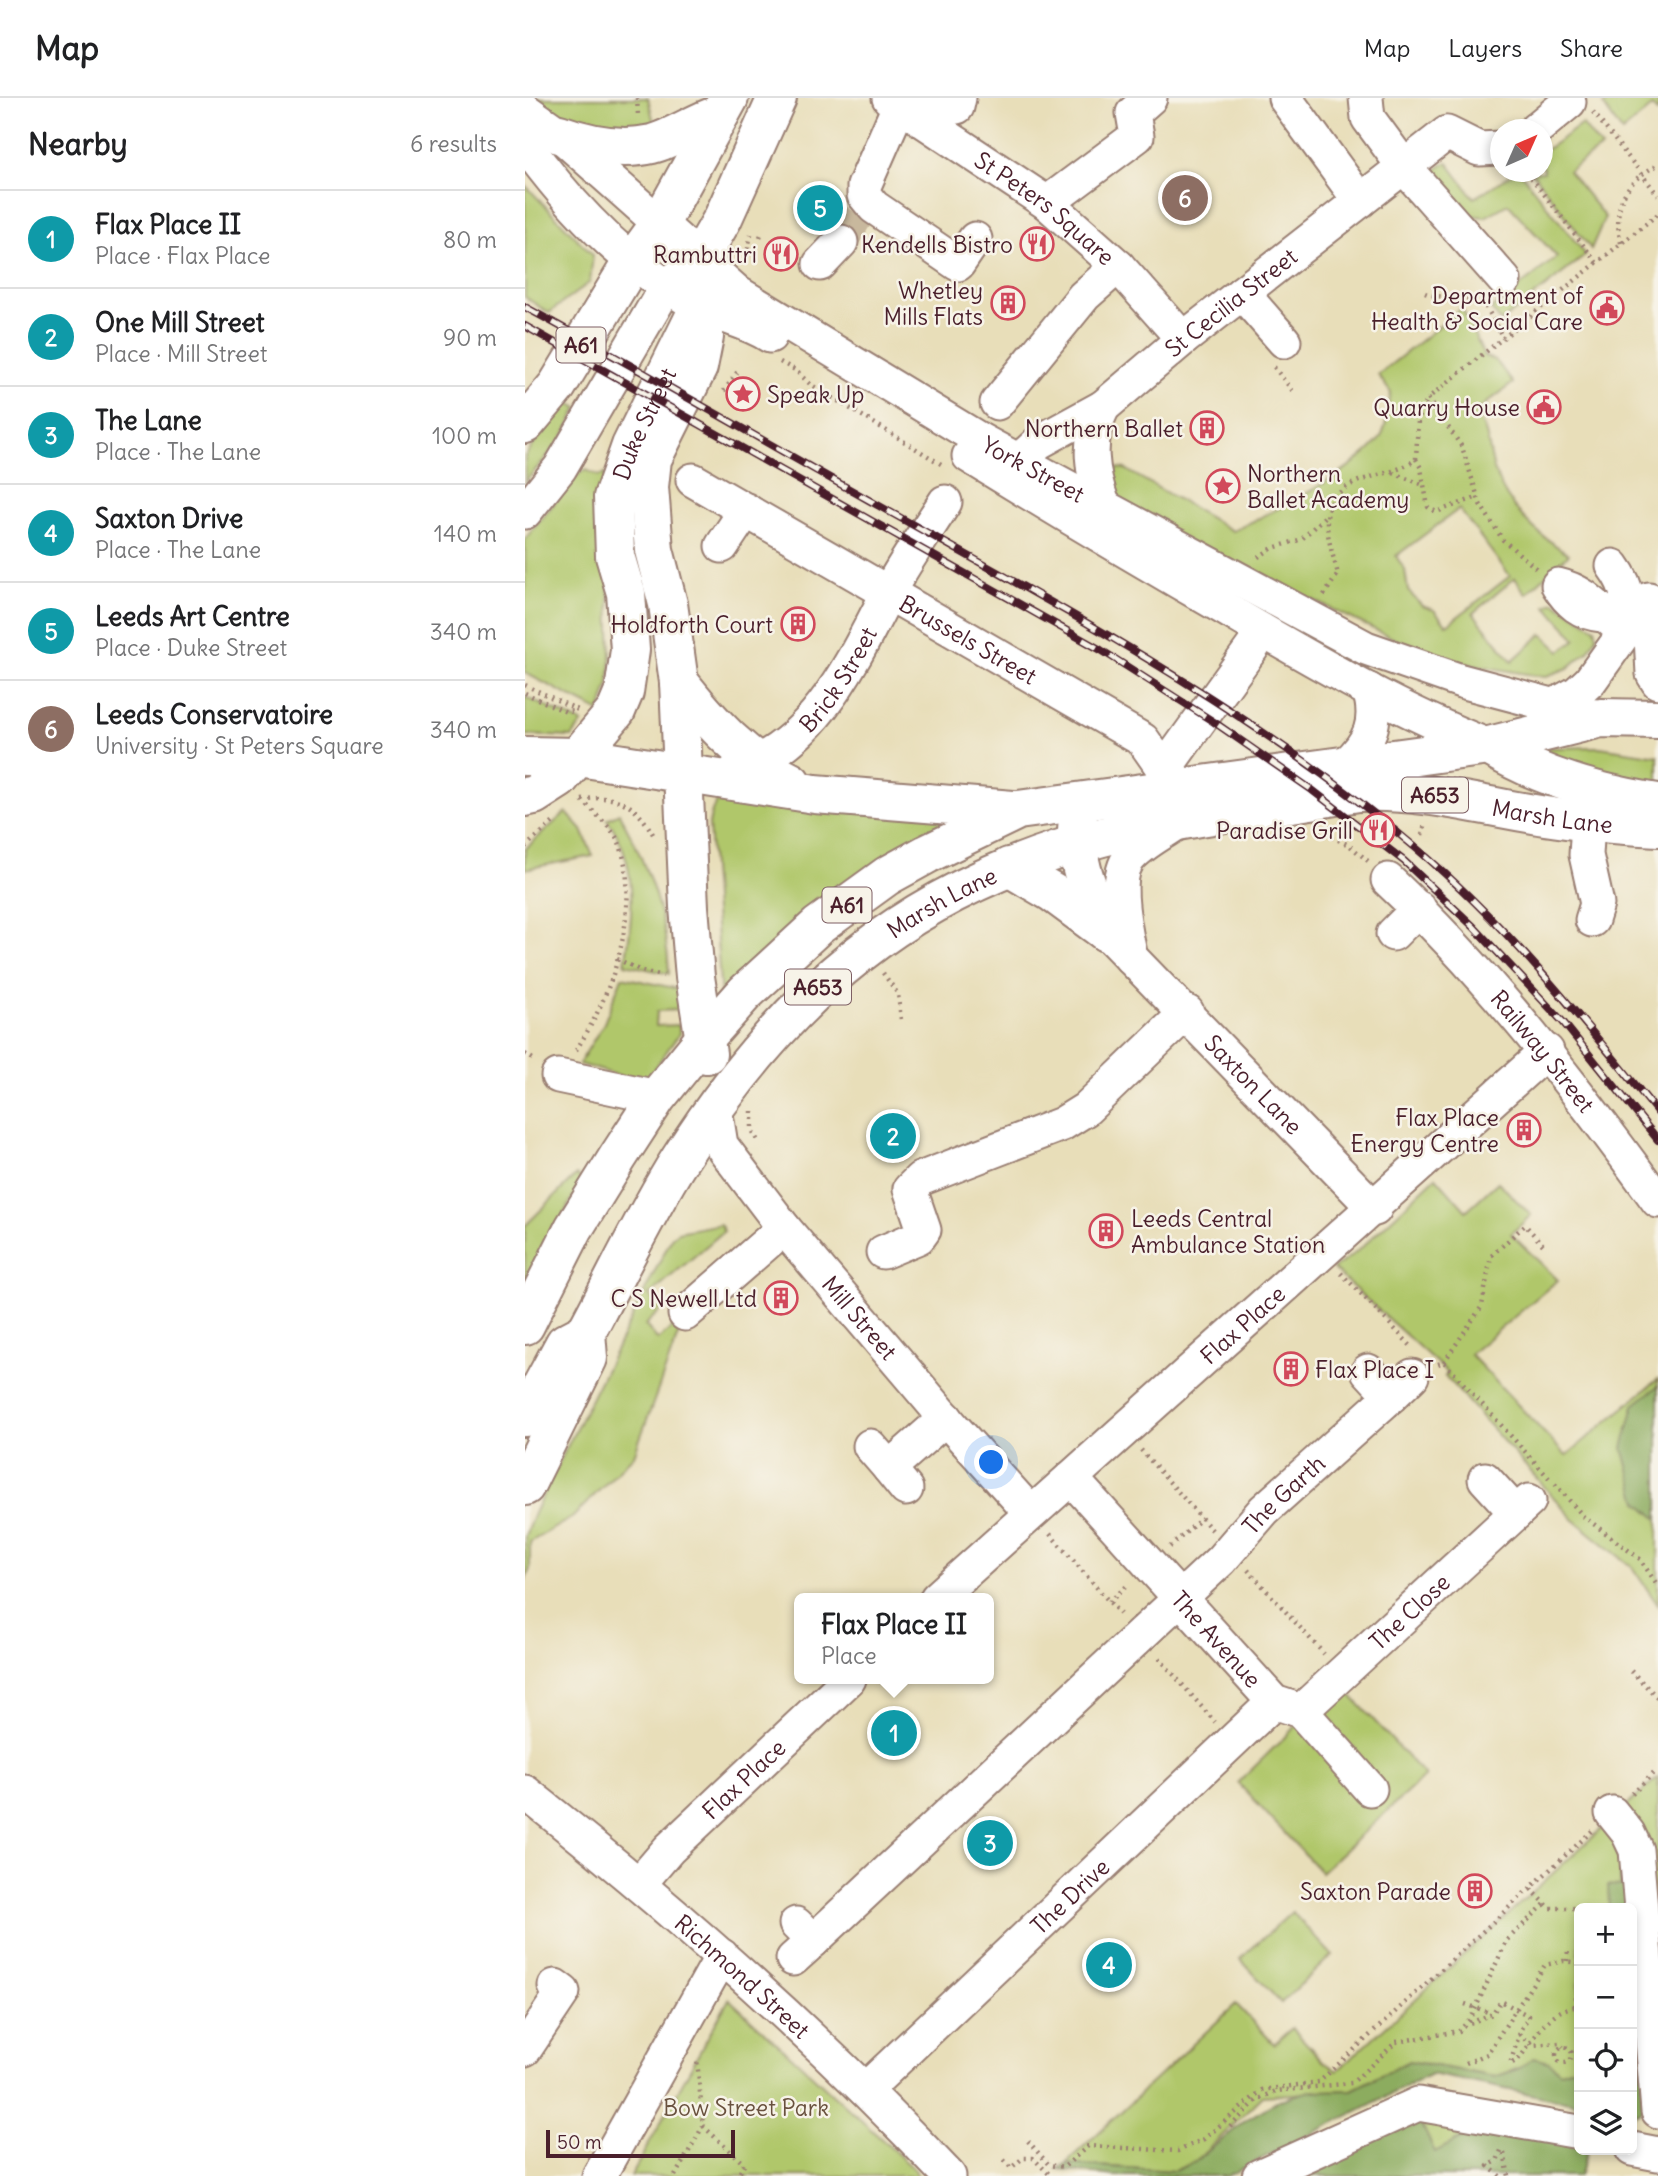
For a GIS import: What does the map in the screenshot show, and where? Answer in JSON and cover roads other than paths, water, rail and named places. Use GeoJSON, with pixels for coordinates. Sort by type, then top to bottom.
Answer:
{"type":"FeatureCollection","features":[{"type":"Feature","properties":{"kind":"main road"},"geometry":{"type":"LineString","coordinates":[[699,260],[723,219],[777,98]]}},
{"type":"Feature","properties":{"kind":"main road"},"geometry":{"type":"LineString","coordinates":[[542,139],[575,140],[626,147],[654,143],[721,104]]}},
{"type":"Feature","properties":{"kind":"main road","name":"A61"},"geometry":{"type":"LineString","coordinates":[[525,424],[557,386],[632,262],[659,225],[721,104]]}},
{"type":"Feature","properties":{"kind":"main road","name":"Duke Street"},"geometry":{"type":"LineString","coordinates":[[536,806],[616,711],[624,692],[630,649],[626,593],[615,556],[613,496],[631,446],[700,306],[699,260]]}},
{"type":"Feature","properties":{"kind":"main road"},"geometry":{"type":"LineString","coordinates":[[626,593],[634,552],[635,520],[652,459],[698,366],[704,337],[700,306]]}},
{"type":"Feature","properties":{"kind":"main road"},"geometry":{"type":"LineString","coordinates":[[652,459],[649,487],[651,530],[671,626],[696,775],[695,977],[715,1108]]}},
{"type":"Feature","properties":{"kind":"main road"},"geometry":{"type":"LineString","coordinates":[[679,682],[711,724],[757,762],[815,794]]}},
{"type":"Feature","properties":{"kind":"main road","name":"Marsh Lane"},"geometry":{"type":"LineString","coordinates":[[525,1325],[574,1228],[657,1097],[745,993],[818,926],[887,876],[1018,810],[1087,800],[1162,779],[1346,764],[1489,746],[1601,718],[1658,719]]}},
{"type":"Feature","properties":{"kind":"main road"},"geometry":{"type":"LineString","coordinates":[[1489,746],[1514,762],[1570,784],[1658,803]]}},
{"type":"Feature","properties":{"kind":"main road","name":"A653"},"geometry":{"type":"LineString","coordinates":[[525,756],[579,757],[815,794],[1018,810]]}},
{"type":"Feature","properties":{"kind":"main road","name":"Marsh Lane"},"geometry":{"type":"LineString","coordinates":[[525,1486],[588,1358],[586,1332],[679,1161],[715,1108],[769,1037],[841,966],[948,894],[1009,867],[1077,845],[1177,823],[1358,792],[1394,790],[1463,799],[1588,822],[1658,827]]}},
{"type":"Feature","properties":{"kind":"main road"},"geometry":{"type":"LineString","coordinates":[[1087,800],[1077,824],[1077,845],[1084,877],[1119,945]]}},
{"type":"Feature","properties":{"kind":"main road"},"geometry":{"type":"LineString","coordinates":[[1009,867],[1053,893],[1119,945]]}},
{"type":"Feature","properties":{"kind":"main road"},"geometry":{"type":"LineString","coordinates":[[525,1417],[565,1343],[586,1332]]}},
{"type":"Feature","properties":{"kind":"street"},"geometry":{"type":"LineString","coordinates":[[959,98],[957,107],[908,102],[864,186],[862,204],[874,207],[958,264],[975,239]]}},
{"type":"Feature","properties":{"kind":"street"},"geometry":{"type":"LineString","coordinates":[[1047,203],[1137,136],[1133,113],[1150,98]]}},
{"type":"Feature","properties":{"kind":"street"},"geometry":{"type":"LineString","coordinates":[[1366,98],[1368,118],[1404,167],[1504,280]]}},
{"type":"Feature","properties":{"kind":"street","name":"St Peters Square"},"geometry":{"type":"LineString","coordinates":[[908,102],[1047,203],[1118,266],[1183,338]]}},
{"type":"Feature","properties":{"kind":"street"},"geometry":{"type":"LineString","coordinates":[[1296,102],[1360,201]]}},
{"type":"Feature","properties":{"kind":"street"},"geometry":{"type":"LineString","coordinates":[[1553,120],[1579,105]]}},
{"type":"Feature","properties":{"kind":"street","name":"York Street"},"geometry":{"type":"LineString","coordinates":[[525,110],[582,211],[632,262],[666,287],[700,306],[751,324],[986,466],[1015,473],[1104,507],[1366,648],[1461,681],[1601,718]]}},
{"type":"Feature","properties":{"kind":"street","name":"St Cecilia Street"},"geometry":{"type":"LineString","coordinates":[[1015,473],[1039,442],[1104,407],[1183,338],[1447,133],[1479,149],[1490,148]]}},
{"type":"Feature","properties":{"kind":"street","name":"York Street"},"geometry":{"type":"LineString","coordinates":[[542,139],[659,225],[738,293],[1015,473],[1369,690],[1489,746]]}},
{"type":"Feature","properties":{"kind":"street"},"geometry":{"type":"LineString","coordinates":[[525,512],[541,496],[560,468],[666,287],[699,260]]}},
{"type":"Feature","properties":{"kind":"street"},"geometry":{"type":"LineString","coordinates":[[997,403],[1084,296],[1118,266]]}},
{"type":"Feature","properties":{"kind":"street"},"geometry":{"type":"LineString","coordinates":[[1242,293],[1278,353]]}},
{"type":"Feature","properties":{"kind":"street","name":"St Cecilia Street"},"geometry":{"type":"LineString","coordinates":[[1104,407],[1095,424],[1090,452],[1095,484],[1104,507]]}},
{"type":"Feature","properties":{"kind":"street","name":"Brussels Street"},"geometry":{"type":"LineString","coordinates":[[693,480],[1143,740],[1162,779]]}},
{"type":"Feature","properties":{"kind":"street","name":"Brick Street"},"geometry":{"type":"LineString","coordinates":[[696,775],[757,762],[802,730],[819,711],[869,633],[889,591],[945,502]]}},
{"type":"Feature","properties":{"kind":"street"},"geometry":{"type":"LineString","coordinates":[[722,546],[746,510]]}},
{"type":"Feature","properties":{"kind":"street"},"geometry":{"type":"LineString","coordinates":[[1620,561],[1642,579],[1639,617],[1653,674],[1658,682]]}},
{"type":"Feature","properties":{"kind":"street"},"geometry":{"type":"LineString","coordinates":[[1551,591],[1587,614],[1639,617]]}},
{"type":"Feature","properties":{"kind":"street"},"geometry":{"type":"LineString","coordinates":[[1555,705],[1590,681],[1639,617]]}},
{"type":"Feature","properties":{"kind":"street"},"geometry":{"type":"LineString","coordinates":[[1162,779],[1250,650]]}},
{"type":"Feature","properties":{"kind":"street"},"geometry":{"type":"LineString","coordinates":[[1346,764],[1359,752],[1370,735],[1375,708],[1369,690]]}},
{"type":"Feature","properties":{"kind":"street"},"geometry":{"type":"LineString","coordinates":[[1588,822],[1585,855],[1597,904],[1592,920]]}},
{"type":"Feature","properties":{"kind":"street"},"geometry":{"type":"LineString","coordinates":[[1119,945],[1122,876],[1128,860],[1177,823]]}},
{"type":"Feature","properties":{"kind":"street","name":"Railway Street"},"geometry":{"type":"LineString","coordinates":[[1381,873],[1419,908],[1547,1051],[1658,1201]]}},
{"type":"Feature","properties":{"kind":"street"},"geometry":{"type":"LineString","coordinates":[[1393,934],[1419,908]]}},
{"type":"Feature","properties":{"kind":"street","name":"Saxton Lane"},"geometry":{"type":"LineString","coordinates":[[1119,945],[1187,1012],[1374,1209]]}},
{"type":"Feature","properties":{"kind":"street"},"geometry":{"type":"LineString","coordinates":[[883,1252],[919,1237],[924,1230],[910,1189],[920,1178],[1062,1124],[1086,1109],[1187,1012]]}},
{"type":"Feature","properties":{"kind":"street","name":"Flax Place"},"geometry":{"type":"LineString","coordinates":[[943,1593],[1322,1251],[1374,1209],[1547,1051]]}},
{"type":"Feature","properties":{"kind":"street"},"geometry":{"type":"LineString","coordinates":[[558,1076],[657,1097]]}},
{"type":"Feature","properties":{"kind":"street","name":"Mill Street"},"geometry":{"type":"LineString","coordinates":[[715,1108],[721,1145],[784,1227],[946,1419],[1031,1513]]}},
{"type":"Feature","properties":{"kind":"street"},"geometry":{"type":"LineString","coordinates":[[685,1314],[784,1227]]}},
{"type":"Feature","properties":{"kind":"street","name":"The Garth"},"geometry":{"type":"LineString","coordinates":[[800,1941],[1181,1598],[1230,1551],[1264,1510],[1414,1374],[1368,1371]]}},
{"type":"Feature","properties":{"kind":"street"},"geometry":{"type":"LineString","coordinates":[[889,1467],[946,1419]]}},
{"type":"Feature","properties":{"kind":"street","name":"The Avenue"},"geometry":{"type":"LineString","coordinates":[[1071,1478],[1181,1598],[1370,1789]]}},
{"type":"Feature","properties":{"kind":"street","name":"The Close"},"geometry":{"type":"LineString","coordinates":[[1296,1713],[1522,1507],[1485,1479]]}},
{"type":"Feature","properties":{"kind":"street","name":"Flax Place"},"geometry":{"type":"LineString","coordinates":[[640,1883],[669,1849],[844,1684]]}},
{"type":"Feature","properties":{"kind":"street","name":"The Drive"},"geometry":{"type":"LineString","coordinates":[[865,2091],[1296,1713]]}},
{"type":"Feature","properties":{"kind":"street","name":"Richmond Street"},"geometry":{"type":"LineString","coordinates":[[525,1792],[640,1883],[722,1956],[865,2091],[949,2176]]}},
{"type":"Feature","properties":{"kind":"street"},"geometry":{"type":"LineString","coordinates":[[1612,1813],[1628,1833],[1636,1850],[1658,2111]]}},
{"type":"Feature","properties":{"kind":"street"},"geometry":{"type":"LineString","coordinates":[[599,2176],[722,1956]]}},
{"type":"Feature","properties":{"kind":"street"},"geometry":{"type":"LineString","coordinates":[[525,2049],[563,1992],[555,1986]]}},
{"type":"Feature","properties":{"kind":"street"},"geometry":{"type":"LineString","coordinates":[[1259,2176],[1418,2104],[1574,2131]]}},
{"type":"Feature","properties":{"kind":"street"},"geometry":{"type":"LineString","coordinates":[[1637,2150],[1658,2154]]}},
{"type":"Feature","properties":{"kind":"tunnel"},"geometry":{"type":"LineString","coordinates":[[841,242],[859,212]]}},
{"type":"Feature","properties":{"kind":"railway"},"geometry":{"type":"LineString","coordinates":[[525,307],[1115,640],[1240,717],[1300,758],[1416,848],[1482,909],[1543,974],[1658,1113]]}},
{"type":"Feature","properties":{"kind":"railway"},"geometry":{"type":"LineString","coordinates":[[525,326],[1101,650],[1214,722],[1312,790],[1404,861],[1473,926],[1563,1022],[1658,1140]]}},
{"type":"Feature","properties":{"kind":"place","name":"Leeds Conservatoire"},"geometry":{"type":"Point","coordinates":[1185,198]}},
{"type":"Feature","properties":{"kind":"place","name":"Leeds Art Centre"},"geometry":{"type":"Point","coordinates":[820,208]}},
{"type":"Feature","properties":{"kind":"place","name":"Kendells Bistro"},"geometry":{"type":"Point","coordinates":[1037,244]}},
{"type":"Feature","properties":{"kind":"place","name":"Rambuttri"},"geometry":{"type":"Point","coordinates":[781,254]}},
{"type":"Feature","properties":{"kind":"place","name":"Whetley Mills Flats"},"geometry":{"type":"Point","coordinates":[1008,303]}},
{"type":"Feature","properties":{"kind":"place","name":"Department of Health & Social Care"},"geometry":{"type":"Point","coordinates":[1607,308]}},
{"type":"Feature","properties":{"kind":"place","name":"Speak Up"},"geometry":{"type":"Point","coordinates":[743,394]}},
{"type":"Feature","properties":{"kind":"place","name":"Quarry House"},"geometry":{"type":"Point","coordinates":[1544,407]}},
{"type":"Feature","properties":{"kind":"place","name":"Northern Ballet"},"geometry":{"type":"Point","coordinates":[1207,428]}},
{"type":"Feature","properties":{"kind":"place","name":"Northern Ballet Academy"},"geometry":{"type":"Point","coordinates":[1223,486]}},
{"type":"Feature","properties":{"kind":"place","name":"Holdforth Court"},"geometry":{"type":"Point","coordinates":[798,624]}},
{"type":"Feature","properties":{"kind":"place","name":"Paradise Grill"},"geometry":{"type":"Point","coordinates":[1378,830]}},
{"type":"Feature","properties":{"kind":"place","name":"Flax Place Energy Centre"},"geometry":{"type":"Point","coordinates":[1524,1130]}},
{"type":"Feature","properties":{"kind":"place","name":"One Mill Street"},"geometry":{"type":"Point","coordinates":[893,1136]}},
{"type":"Feature","properties":{"kind":"place","name":"Leeds Central Ambulance Station"},"geometry":{"type":"Point","coordinates":[1106,1231]}},
{"type":"Feature","properties":{"kind":"place","name":"C S Newell Ltd"},"geometry":{"type":"Point","coordinates":[781,1298]}},
{"type":"Feature","properties":{"kind":"place","name":"Flax Place I"},"geometry":{"type":"Point","coordinates":[1291,1369]}},
{"type":"Feature","properties":{"kind":"place","name":"Flax Place II"},"geometry":{"type":"Point","coordinates":[894,1733]}},
{"type":"Feature","properties":{"kind":"place","name":"The Lane"},"geometry":{"type":"Point","coordinates":[990,1843]}},
{"type":"Feature","properties":{"kind":"place","name":"Saxton Parade"},"geometry":{"type":"Point","coordinates":[1475,1891]}},
{"type":"Feature","properties":{"kind":"place","name":"Saxton Drive"},"geometry":{"type":"Point","coordinates":[1109,1965]}},
{"type":"Feature","properties":{"kind":"park label","name":"Bow Street Park"},"geometry":{"type":"Point","coordinates":[746,2107]}}]}
